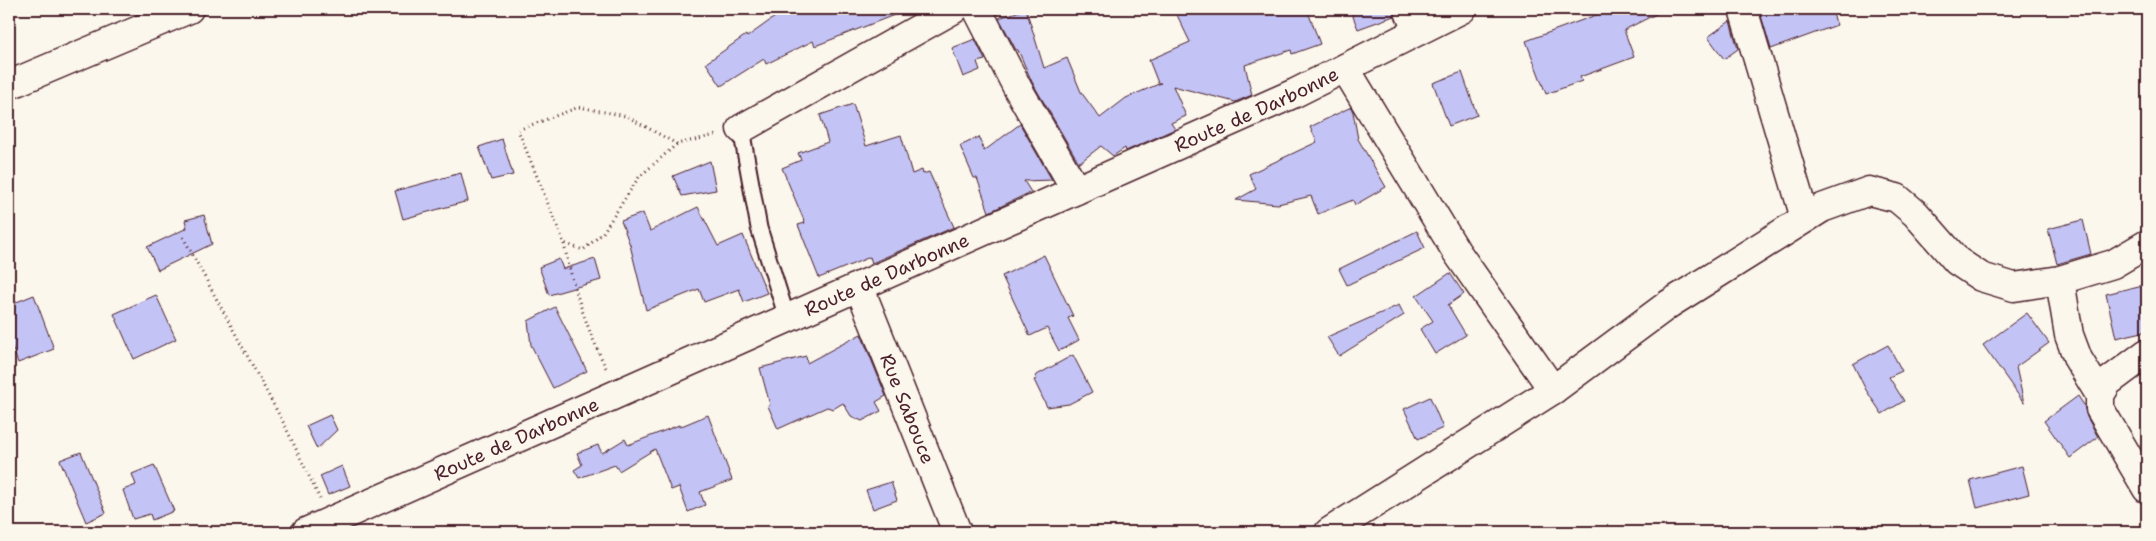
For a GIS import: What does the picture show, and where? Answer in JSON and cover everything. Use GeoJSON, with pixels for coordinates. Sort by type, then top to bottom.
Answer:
{"type":"FeatureCollection","features":[{"type":"Feature","properties":{"kind":"street"},"geometry":{"type":"LineString","coordinates":[[9,85],[189,9]]}},
{"type":"Feature","properties":{"kind":"street"},"geometry":{"type":"LineString","coordinates":[[741,129],[954,9]]}},
{"type":"Feature","properties":{"kind":"street"},"geometry":{"type":"LineString","coordinates":[[977,9],[1018,89],[1076,190]]}},
{"type":"Feature","properties":{"kind":"street","name":"Route de Darbonne"},"geometry":{"type":"LineString","coordinates":[[318,527],[1295,93],[1345,68],[1412,20],[1462,9]]}},
{"type":"Feature","properties":{"kind":"street"},"geometry":{"type":"LineString","coordinates":[[1743,9],[1805,218]]}},
{"type":"Feature","properties":{"kind":"street"},"geometry":{"type":"LineString","coordinates":[[1345,68],[1456,251],[1553,390]]}},
{"type":"Feature","properties":{"kind":"street"},"geometry":{"type":"LineString","coordinates":[[1328,532],[1553,390],[1669,304],[1805,218],[1822,208],[1869,191],[1897,198],[1916,214],[1957,260],[1981,278],[2014,286],[2060,280],[2113,264],[2147,244]]}},
{"type":"Feature","properties":{"kind":"street"},"geometry":{"type":"LineString","coordinates":[[2060,280],[2069,335],[2078,359],[2100,395],[2100,409],[2147,489]]}},
{"type":"Feature","properties":{"kind":"street","name":"Rue Sabouce"},"geometry":{"type":"LineString","coordinates":[[859,286],[957,532]]}},
{"type":"Feature","properties":{"kind":"street"},"geometry":{"type":"LineString","coordinates":[[2100,395],[2108,382],[2147,354]]}},
{"type":"Feature","properties":{"kind":"lane"},"geometry":{"type":"LineString","coordinates":[[741,129],[759,228],[787,318]]}},
{"type":"Feature","properties":{"kind":"path"},"geometry":{"type":"LineString","coordinates":[[618,393],[589,332],[571,278],[564,243],[518,130],[579,107],[626,116],[677,144]]}},
{"type":"Feature","properties":{"kind":"path"},"geometry":{"type":"LineString","coordinates":[[564,243],[583,250],[602,234],[639,177],[677,144],[741,129]]}},
{"type":"Feature","properties":{"kind":"path"},"geometry":{"type":"LineString","coordinates":[[183,237],[283,422],[318,527]]}},
{"type":"Feature","properties":{"kind":"building"},"geometry":{"type":"Polygon","coordinates":[[[786,9],[907,10],[815,46],[813,41],[766,64],[764,59],[721,86],[706,63],[786,9]]]}},
{"type":"Feature","properties":{"kind":"building"},"geometry":{"type":"Polygon","coordinates":[[[1026,9],[1044,68],[1067,58],[1081,92],[1100,118],[1126,98],[1161,83],[1158,83],[1149,60],[1190,42],[1177,15],[1190,9],[1307,9],[1320,44],[1292,54],[1291,50],[1245,65],[1252,95],[1235,102],[1173,86],[1186,116],[1171,123],[1175,129],[1126,151],[1125,148],[1113,156],[1101,146],[1079,163],[1032,82],[1018,50],[1016,50],[999,18],[1026,9]]]}},
{"type":"Feature","properties":{"kind":"building"},"geometry":{"type":"Polygon","coordinates":[[[1350,9],[1393,9],[1394,16],[1358,29],[1350,9]]]}},
{"type":"Feature","properties":{"kind":"building"},"geometry":{"type":"Polygon","coordinates":[[[1612,9],[1666,9],[1624,30],[1634,57],[1580,77],[1582,81],[1546,94],[1526,41],[1612,9]]]}},
{"type":"Feature","properties":{"kind":"building"},"geometry":{"type":"Polygon","coordinates":[[[1759,9],[1831,9],[1837,25],[1771,49],[1759,9]]]}},
{"type":"Feature","properties":{"kind":"building"},"geometry":{"type":"Polygon","coordinates":[[[1730,21],[1738,49],[1724,59],[1708,37],[1730,21]]]}},
{"type":"Feature","properties":{"kind":"building"},"geometry":{"type":"Polygon","coordinates":[[[975,39],[985,60],[977,62],[980,70],[963,77],[952,48],[975,39]]]}},
{"type":"Feature","properties":{"kind":"building"},"geometry":{"type":"Polygon","coordinates":[[[1462,72],[1477,115],[1449,126],[1433,83],[1462,72]]]}},
{"type":"Feature","properties":{"kind":"building"},"geometry":{"type":"Polygon","coordinates":[[[853,104],[866,146],[901,135],[912,174],[922,170],[923,174],[929,172],[954,227],[872,263],[870,257],[819,278],[798,225],[805,223],[782,168],[801,160],[798,153],[828,142],[820,115],[853,104]]]}},
{"type":"Feature","properties":{"kind":"building"},"geometry":{"type":"Polygon","coordinates":[[[1351,107],[1358,139],[1386,187],[1355,205],[1353,200],[1318,214],[1311,196],[1278,204],[1236,200],[1256,189],[1249,174],[1317,142],[1310,127],[1351,107]]]}},
{"type":"Feature","properties":{"kind":"building"},"geometry":{"type":"Polygon","coordinates":[[[1020,124],[1052,180],[1024,181],[1031,192],[989,212],[977,178],[974,178],[960,146],[979,137],[984,151],[1020,124]]]}},
{"type":"Feature","properties":{"kind":"building"},"geometry":{"type":"Polygon","coordinates":[[[502,139],[513,175],[491,180],[479,147],[502,139]]]}},
{"type":"Feature","properties":{"kind":"building"},"geometry":{"type":"Polygon","coordinates":[[[710,161],[716,190],[682,196],[673,176],[710,161]]]}},
{"type":"Feature","properties":{"kind":"building"},"geometry":{"type":"Polygon","coordinates":[[[461,173],[468,201],[403,219],[395,191],[461,173]]]}},
{"type":"Feature","properties":{"kind":"building"},"geometry":{"type":"Polygon","coordinates":[[[698,207],[718,246],[743,235],[767,293],[744,302],[739,289],[704,302],[699,289],[646,310],[630,245],[621,221],[643,213],[650,231],[698,207]]]}},
{"type":"Feature","properties":{"kind":"building"},"geometry":{"type":"Polygon","coordinates":[[[204,215],[212,244],[158,270],[147,247],[187,228],[185,220],[204,215]]]}},
{"type":"Feature","properties":{"kind":"building"},"geometry":{"type":"Polygon","coordinates":[[[2083,220],[2091,254],[2057,264],[2048,229],[2083,220]]]}},
{"type":"Feature","properties":{"kind":"building"},"geometry":{"type":"Polygon","coordinates":[[[1417,231],[1425,248],[1347,285],[1339,269],[1417,231]]]}},
{"type":"Feature","properties":{"kind":"building"},"geometry":{"type":"Polygon","coordinates":[[[1044,255],[1073,316],[1068,318],[1079,340],[1059,351],[1047,328],[1030,336],[1002,276],[1044,255]]]}},
{"type":"Feature","properties":{"kind":"building"},"geometry":{"type":"Polygon","coordinates":[[[559,259],[563,269],[595,259],[601,280],[549,295],[539,267],[559,259]]]}},
{"type":"Feature","properties":{"kind":"building"},"geometry":{"type":"Polygon","coordinates":[[[1450,273],[1464,294],[1448,305],[1466,335],[1435,354],[1420,329],[1433,321],[1416,296],[1450,273]]]}},
{"type":"Feature","properties":{"kind":"building"},"geometry":{"type":"Polygon","coordinates":[[[2147,284],[2147,331],[2116,338],[2106,294],[2147,284]]]}},
{"type":"Feature","properties":{"kind":"building"},"geometry":{"type":"Polygon","coordinates":[[[34,295],[54,349],[18,363],[9,339],[9,305],[34,295]]]}},
{"type":"Feature","properties":{"kind":"building"},"geometry":{"type":"Polygon","coordinates":[[[156,295],[176,339],[134,359],[114,314],[156,295]]]}},
{"type":"Feature","properties":{"kind":"building"},"geometry":{"type":"Polygon","coordinates":[[[1399,305],[1404,315],[1339,356],[1327,337],[1399,305]]]}},
{"type":"Feature","properties":{"kind":"building"},"geometry":{"type":"Polygon","coordinates":[[[555,307],[587,371],[553,388],[531,345],[528,321],[555,307]]]}},
{"type":"Feature","properties":{"kind":"building"},"geometry":{"type":"Polygon","coordinates":[[[2027,313],[2049,343],[2016,367],[2024,403],[1983,345],[2027,313]]]}},
{"type":"Feature","properties":{"kind":"building"},"geometry":{"type":"Polygon","coordinates":[[[861,334],[886,396],[876,402],[881,411],[862,421],[851,416],[843,403],[833,409],[827,407],[778,429],[768,406],[770,405],[760,368],[806,356],[807,363],[861,334]]]}},
{"type":"Feature","properties":{"kind":"building"},"geometry":{"type":"Polygon","coordinates":[[[1888,345],[1902,371],[1889,377],[1904,401],[1882,414],[1866,390],[1853,364],[1888,345]]]}},
{"type":"Feature","properties":{"kind":"building"},"geometry":{"type":"Polygon","coordinates":[[[1073,355],[1092,392],[1069,404],[1047,407],[1034,380],[1037,379],[1035,376],[1073,355]]]}},
{"type":"Feature","properties":{"kind":"building"},"geometry":{"type":"Polygon","coordinates":[[[2078,396],[2098,437],[2070,458],[2044,421],[2078,396]]]}},
{"type":"Feature","properties":{"kind":"building"},"geometry":{"type":"Polygon","coordinates":[[[1430,397],[1443,428],[1418,439],[1404,409],[1430,397]]]}},
{"type":"Feature","properties":{"kind":"building"},"geometry":{"type":"Polygon","coordinates":[[[330,415],[337,430],[317,449],[306,426],[330,415]]]}},
{"type":"Feature","properties":{"kind":"building"},"geometry":{"type":"Polygon","coordinates":[[[708,415],[732,480],[700,492],[705,505],[688,512],[679,487],[671,490],[655,449],[619,471],[615,465],[579,478],[574,470],[582,465],[577,453],[598,445],[602,453],[625,439],[628,445],[708,415]]]}},
{"type":"Feature","properties":{"kind":"building"},"geometry":{"type":"Polygon","coordinates":[[[81,452],[106,513],[86,522],[60,460],[81,452]]]}},
{"type":"Feature","properties":{"kind":"building"},"geometry":{"type":"Polygon","coordinates":[[[154,465],[174,511],[152,520],[150,514],[133,519],[123,490],[136,485],[132,474],[154,465]]]}},
{"type":"Feature","properties":{"kind":"building"},"geometry":{"type":"Polygon","coordinates":[[[342,466],[350,486],[328,495],[320,476],[342,466]]]}},
{"type":"Feature","properties":{"kind":"building"},"geometry":{"type":"Polygon","coordinates":[[[2022,466],[2029,494],[1977,508],[1970,480],[2022,466]]]}},
{"type":"Feature","properties":{"kind":"building"},"geometry":{"type":"Polygon","coordinates":[[[891,482],[897,500],[873,509],[866,490],[891,482]]]}}]}
